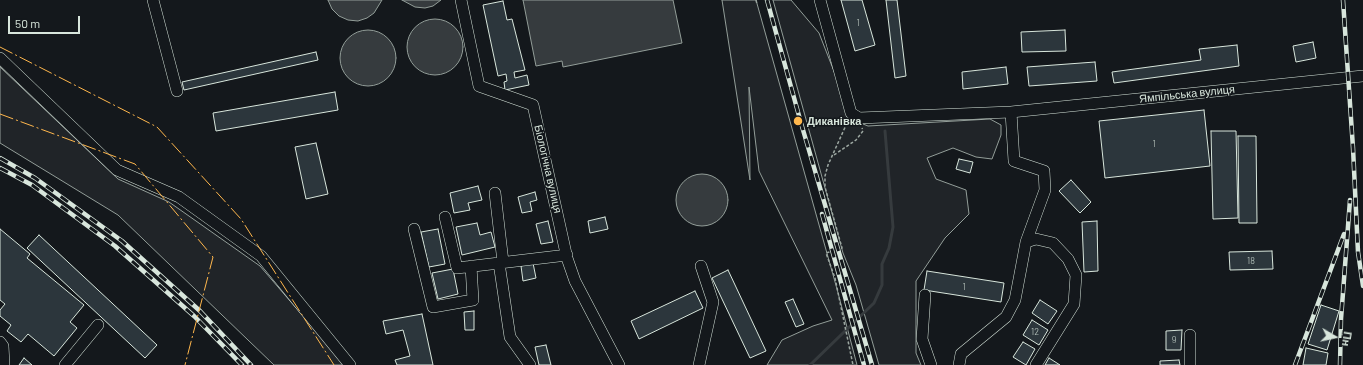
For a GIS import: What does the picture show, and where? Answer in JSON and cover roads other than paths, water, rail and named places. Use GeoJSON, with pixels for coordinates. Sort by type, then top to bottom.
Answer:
{"type":"FeatureCollection","features":[{"type":"Feature","properties":{"kind":"street"},"geometry":{"type":"LineString","coordinates":[[153,0],[177,91]]}},
{"type":"Feature","properties":{"kind":"street","name":"Біологічна вулиця"},"geometry":{"type":"LineString","coordinates":[[461,0],[479,86],[533,105],[567,255],[575,281],[619,365]]}},
{"type":"Feature","properties":{"kind":"street","name":"Ямпільська вулиця"},"geometry":{"type":"LineString","coordinates":[[820,0],[855,115],[1010,112],[1363,76]]}},
{"type":"Feature","properties":{"kind":"street"},"geometry":{"type":"LineString","coordinates":[[0,58],[117,170],[179,197],[261,256],[350,365]]}},
{"type":"Feature","properties":{"kind":"street"},"geometry":{"type":"LineString","coordinates":[[959,365],[961,354],[1006,317],[1015,300],[1026,242],[1046,190],[1044,171],[1014,162],[1010,112]]}},
{"type":"Feature","properties":{"kind":"street"},"geometry":{"type":"LineString","coordinates":[[495,193],[510,337],[530,365]]}},
{"type":"Feature","properties":{"kind":"street"},"geometry":{"type":"LineString","coordinates":[[445,217],[457,268],[567,255]]}},
{"type":"Feature","properties":{"kind":"street"},"geometry":{"type":"LineString","coordinates":[[414,229],[433,307],[473,300],[471,266]]}},
{"type":"Feature","properties":{"kind":"street"},"geometry":{"type":"LineString","coordinates":[[1026,242],[1036,239],[1053,243],[1068,259],[1076,275],[1074,304],[1036,365]]}},
{"type":"Feature","properties":{"kind":"street"},"geometry":{"type":"LineString","coordinates":[[699,365],[713,302],[701,266]]}},
{"type":"Feature","properties":{"kind":"street"},"geometry":{"type":"LineString","coordinates":[[925,295],[922,339],[931,365]]}},
{"type":"Feature","properties":{"kind":"street"},"geometry":{"type":"LineString","coordinates":[[65,365],[98,324]]}},
{"type":"Feature","properties":{"kind":"street"},"geometry":{"type":"LineString","coordinates":[[1190,335],[1190,365]]}},
{"type":"Feature","properties":{"kind":"street"},"geometry":{"type":"LineString","coordinates":[[0,342],[3,346],[4,365]]}},
{"type":"Feature","properties":{"kind":"waterway"},"geometry":{"type":"LineString","coordinates":[[810,365],[874,303],[882,285],[882,264],[889,248],[893,227],[885,131]]}},
{"type":"Feature","properties":{"kind":"railway"},"geometry":{"type":"LineString","coordinates":[[767,0],[801,123],[872,365]]}},
{"type":"Feature","properties":{"kind":"railway"},"geometry":{"type":"LineString","coordinates":[[1343,0],[1358,252],[1363,286]]}},
{"type":"Feature","properties":{"kind":"railway"},"geometry":{"type":"LineString","coordinates":[[0,158],[35,178],[122,241],[200,311],[251,365]]}},
{"type":"Feature","properties":{"kind":"railway"},"geometry":{"type":"LineString","coordinates":[[0,168],[32,185],[115,246],[194,316],[242,365]]}},
{"type":"Feature","properties":{"kind":"railway"},"geometry":{"type":"LineString","coordinates":[[1340,365],[1341,319],[1350,200]]}},
{"type":"Feature","properties":{"kind":"railway"},"geometry":{"type":"LineString","coordinates":[[822,214],[864,365]]}},
{"type":"Feature","properties":{"kind":"railway"},"geometry":{"type":"LineString","coordinates":[[1295,365],[1344,234]]}},
{"type":"Feature","properties":{"kind":"place","name":"Диканівка"},"geometry":{"type":"Point","coordinates":[798,121]}}]}
